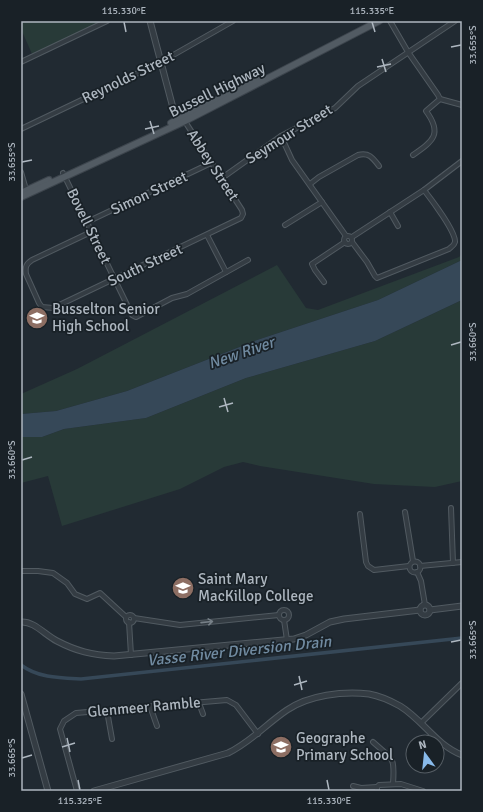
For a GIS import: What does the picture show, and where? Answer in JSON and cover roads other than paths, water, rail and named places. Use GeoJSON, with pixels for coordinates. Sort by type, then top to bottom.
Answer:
{"type":"FeatureCollection","features":[{"type":"Feature","properties":{"kind":"main road","name":"Bussell Highway"},"geometry":{"type":"LineString","coordinates":[[180,121],[370,21]]}},
{"type":"Feature","properties":{"kind":"main road","name":"Bussell Highway"},"geometry":{"type":"LineString","coordinates":[[24,194],[180,121],[379,21]]}},
{"type":"Feature","properties":{"kind":"street"},"geometry":{"type":"LineString","coordinates":[[21,62],[107,21]]}},
{"type":"Feature","properties":{"kind":"street"},"geometry":{"type":"LineString","coordinates":[[150,21],[161,62],[180,121]]}},
{"type":"Feature","properties":{"kind":"street","name":"Reynolds Street"},"geometry":{"type":"LineString","coordinates":[[21,129],[161,62],[233,21]]}},
{"type":"Feature","properties":{"kind":"street"},"geometry":{"type":"LineString","coordinates":[[390,21],[408,52],[440,99],[462,105]]}},
{"type":"Feature","properties":{"kind":"street","name":"Seymour Street"},"geometry":{"type":"LineString","coordinates":[[222,178],[281,136],[335,108],[358,86],[455,21]]}},
{"type":"Feature","properties":{"kind":"street"},"geometry":{"type":"LineString","coordinates":[[413,155],[426,146],[434,135],[434,125],[426,111],[440,99]]}},
{"type":"Feature","properties":{"kind":"street","name":"Abbey Street"},"geometry":{"type":"LineString","coordinates":[[180,121],[222,178],[243,214]]}},
{"type":"Feature","properties":{"kind":"street"},"geometry":{"type":"LineString","coordinates":[[281,136],[292,160],[346,236],[350,236],[375,276],[378,278],[449,250],[454,246],[454,238],[442,214],[424,190]]}},
{"type":"Feature","properties":{"kind":"street"},"geometry":{"type":"LineString","coordinates":[[310,184],[319,176],[358,155],[364,154],[372,157],[379,166]]}},
{"type":"Feature","properties":{"kind":"street","name":"Simon Street"},"geometry":{"type":"LineString","coordinates":[[87,222],[211,163]]}},
{"type":"Feature","properties":{"kind":"street"},"geometry":{"type":"LineString","coordinates":[[324,282],[312,264],[345,242],[349,244],[352,240],[390,212],[461,164]]}},
{"type":"Feature","properties":{"kind":"street"},"geometry":{"type":"LineString","coordinates":[[21,172],[24,194]]}},
{"type":"Feature","properties":{"kind":"street","name":"Bovell Street"},"geometry":{"type":"LineString","coordinates":[[64,175],[132,315],[136,317],[172,298],[187,294],[226,272]]}},
{"type":"Feature","properties":{"kind":"street"},"geometry":{"type":"LineString","coordinates":[[285,225],[322,202]]}},
{"type":"Feature","properties":{"kind":"street"},"geometry":{"type":"LineString","coordinates":[[390,212],[398,226]]}},
{"type":"Feature","properties":{"kind":"street","name":"South Street"},"geometry":{"type":"LineString","coordinates":[[91,232],[32,260],[27,264],[25,269],[26,274],[42,308],[53,308],[207,235],[241,218],[243,214]]}},
{"type":"Feature","properties":{"kind":"street"},"geometry":{"type":"LineString","coordinates":[[207,235],[226,272],[248,260]]}},
{"type":"Feature","properties":{"kind":"street"},"geometry":{"type":"LineString","coordinates":[[345,242],[346,236]]}},
{"type":"Feature","properties":{"kind":"street"},"geometry":{"type":"LineString","coordinates":[[450,508],[454,563]]}},
{"type":"Feature","properties":{"kind":"street"},"geometry":{"type":"LineString","coordinates":[[405,512],[413,561]]}},
{"type":"Feature","properties":{"kind":"street"},"geometry":{"type":"LineString","coordinates":[[360,514],[366,562],[368,566],[374,570],[409,566],[413,561]]}},
{"type":"Feature","properties":{"kind":"street"},"geometry":{"type":"LineString","coordinates":[[413,561],[418,562],[420,566]]}},
{"type":"Feature","properties":{"kind":"street"},"geometry":{"type":"LineString","coordinates":[[420,566],[462,562]]}},
{"type":"Feature","properties":{"kind":"street"},"geometry":{"type":"LineString","coordinates":[[409,566],[412,571],[417,572],[421,581],[425,605],[430,610]]}},
{"type":"Feature","properties":{"kind":"street"},"geometry":{"type":"LineString","coordinates":[[417,572],[420,566]]}},
{"type":"Feature","properties":{"kind":"street"},"geometry":{"type":"LineString","coordinates":[[21,571],[53,573],[68,583],[75,594],[88,599],[100,593],[126,617],[126,620],[130,622],[131,655]]}},
{"type":"Feature","properties":{"kind":"street"},"geometry":{"type":"LineString","coordinates":[[21,622],[33,624],[45,634],[85,653],[97,655],[131,655],[286,640],[306,635],[330,622],[420,610],[421,607],[425,605]]}},
{"type":"Feature","properties":{"kind":"street"},"geometry":{"type":"LineString","coordinates":[[420,610],[421,614],[425,616],[430,610],[462,606]]}},
{"type":"Feature","properties":{"kind":"street"},"geometry":{"type":"LineString","coordinates":[[126,617],[131,615],[134,618],[180,625],[279,615],[281,611],[287,611],[289,617],[284,620]]}},
{"type":"Feature","properties":{"kind":"street"},"geometry":{"type":"LineString","coordinates":[[279,615],[280,618],[284,620],[286,640]]}},
{"type":"Feature","properties":{"kind":"street"},"geometry":{"type":"LineString","coordinates":[[130,622],[133,621],[134,618]]}},
{"type":"Feature","properties":{"kind":"street"},"geometry":{"type":"LineString","coordinates":[[421,723],[462,683]]}},
{"type":"Feature","properties":{"kind":"street"},"geometry":{"type":"LineString","coordinates":[[21,694],[48,791]]}},
{"type":"Feature","properties":{"kind":"street"},"geometry":{"type":"LineString","coordinates":[[94,791],[228,753],[240,747],[296,704],[322,696],[339,694],[370,694],[383,698],[404,709],[440,742],[449,749],[462,755]]}},
{"type":"Feature","properties":{"kind":"street","name":"Glenmeer Ramble"},"geometry":{"type":"LineString","coordinates":[[76,791],[60,729],[64,721],[76,713],[227,700],[236,705],[258,734]]}},
{"type":"Feature","properties":{"kind":"street"},"geometry":{"type":"LineString","coordinates":[[199,703],[203,714]]}},
{"type":"Feature","properties":{"kind":"street"},"geometry":{"type":"LineString","coordinates":[[150,706],[157,726]]}},
{"type":"Feature","properties":{"kind":"street"},"geometry":{"type":"LineString","coordinates":[[107,711],[112,738]]}},
{"type":"Feature","properties":{"kind":"street"},"geometry":{"type":"LineString","coordinates":[[373,742],[386,752],[392,759],[394,768],[393,784]]}},
{"type":"Feature","properties":{"kind":"street"},"geometry":{"type":"LineString","coordinates":[[353,786],[377,789],[383,784],[393,784],[409,786],[423,791]]}},
{"type":"Feature","properties":{"kind":"water","name":"New River"},"geometry":{"type":"Polygon","coordinates":[[[462,260],[462,300],[375,341],[246,378],[146,418],[64,429],[42,437],[21,437],[21,414],[56,411],[127,391],[257,340],[378,300],[462,260]]]}},
{"type":"Feature","properties":{"kind":"waterway","name":"Vasse River Diversion Drain"},"geometry":{"type":"LineString","coordinates":[[21,665],[35,673],[42,675],[57,678],[81,679],[462,638]]}},
{"type":"Feature","properties":{"kind":"place","name":"Busselton Senior High School"},"geometry":{"type":"Point","coordinates":[37,318]}},
{"type":"Feature","properties":{"kind":"place","name":"Saint Mary MacKillop College"},"geometry":{"type":"Point","coordinates":[183,588]}},
{"type":"Feature","properties":{"kind":"place","name":"Geographe Primary School"},"geometry":{"type":"Point","coordinates":[281,747]}}]}
